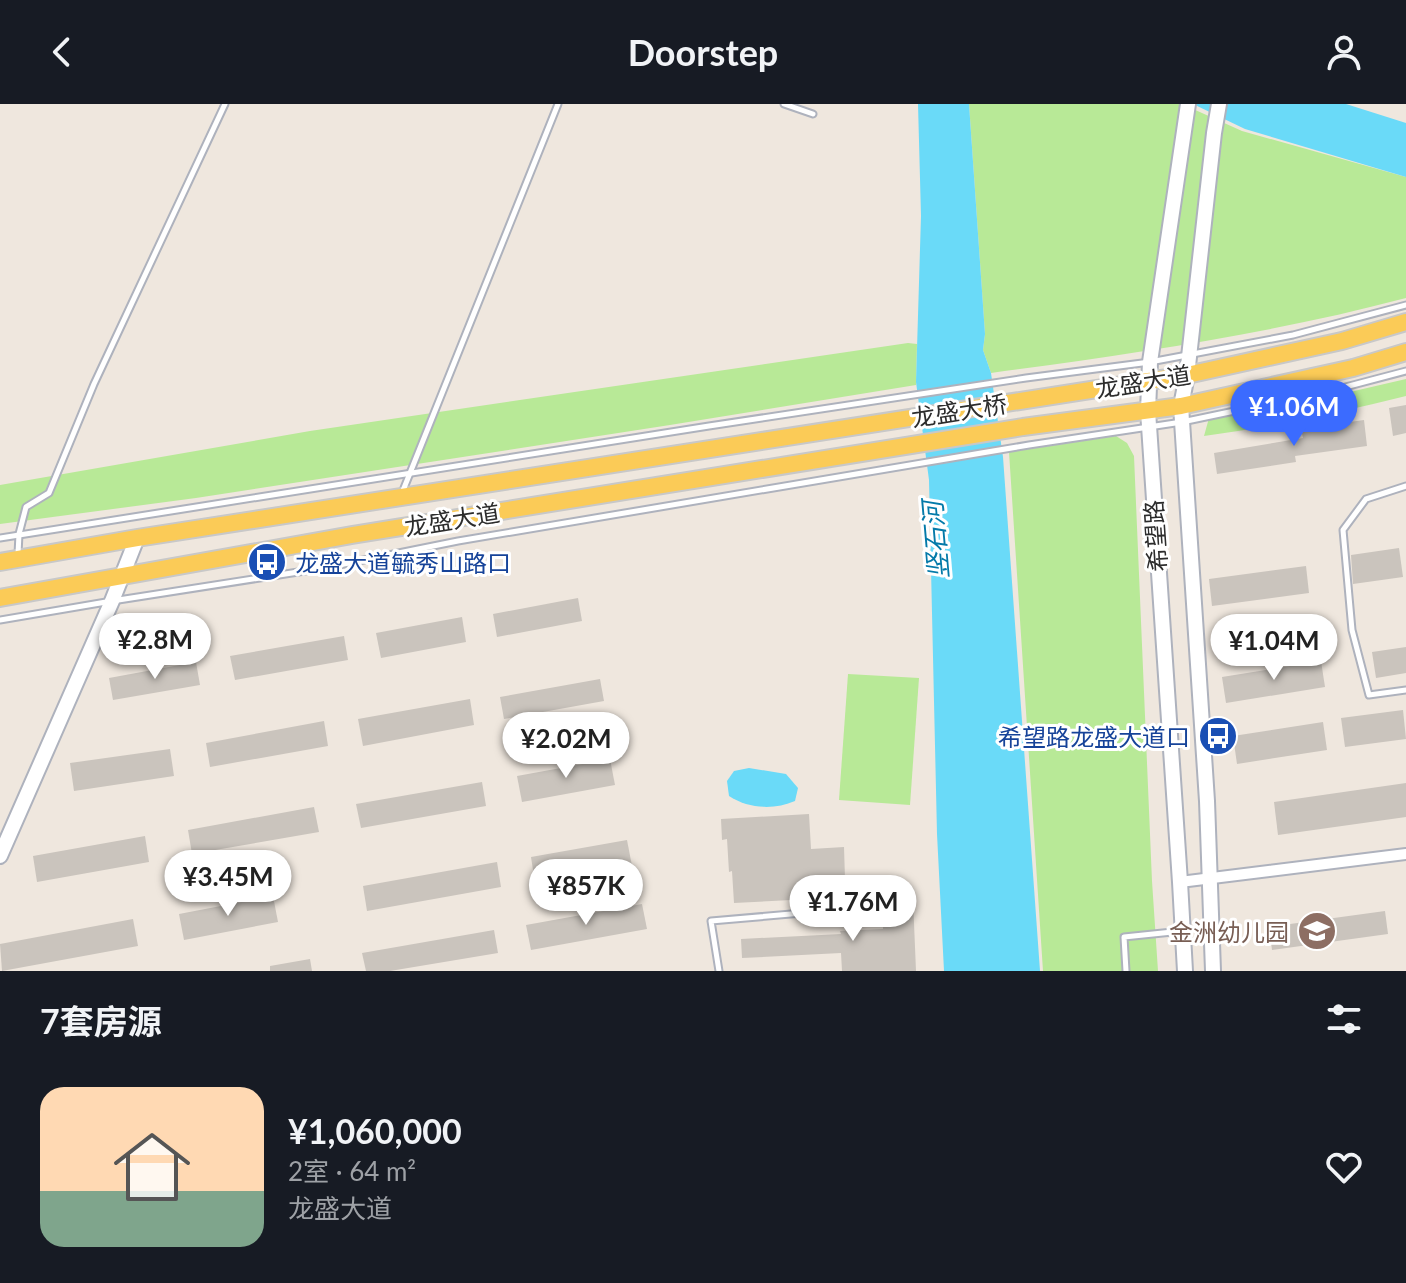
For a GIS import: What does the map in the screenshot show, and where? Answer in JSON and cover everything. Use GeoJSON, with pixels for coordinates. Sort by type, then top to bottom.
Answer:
{"type":"FeatureCollection","features":[{"type":"Feature","properties":{"kind":"main road","name":"希望路"},"geometry":{"type":"LineString","coordinates":[[1185,971],[1148,381],[1188,104]]}},
{"type":"Feature","properties":{"kind":"main road","name":"希望路"},"geometry":{"type":"LineString","coordinates":[[1213,971],[1207,801],[1182,414],[1219,104]]}},
{"type":"Feature","properties":{"kind":"main road","name":"龙盛大道"},"geometry":{"type":"LineString","coordinates":[[1018,400],[1187,375],[1342,341],[1406,322]]}},
{"type":"Feature","properties":{"kind":"main road","name":"龙盛大道"},"geometry":{"type":"LineString","coordinates":[[1023,427],[1182,414],[1406,352]]}},
{"type":"Feature","properties":{"kind":"main road","name":"龙盛大桥"},"geometry":{"type":"LineString","coordinates":[[900,420],[1018,400]]}},
{"type":"Feature","properties":{"kind":"main road","name":"龙盛大道"},"geometry":{"type":"LineString","coordinates":[[0,562],[900,420]]}},
{"type":"Feature","properties":{"kind":"main road","name":"龙盛大桥"},"geometry":{"type":"LineString","coordinates":[[906,447],[1023,427]]}},
{"type":"Feature","properties":{"kind":"main road","name":"龙盛大道"},"geometry":{"type":"LineString","coordinates":[[0,598],[352,535],[906,447]]}},
{"type":"Feature","properties":{"kind":"main road"},"geometry":{"type":"LineString","coordinates":[[0,856],[137,538]]}},
{"type":"Feature","properties":{"kind":"street"},"geometry":{"type":"LineString","coordinates":[[1180,882],[1406,854]]}},
{"type":"Feature","properties":{"kind":"lane"},"geometry":{"type":"LineString","coordinates":[[17,559],[26,507],[49,493],[94,384],[225,104]]}},
{"type":"Feature","properties":{"kind":"lane"},"geometry":{"type":"LineString","coordinates":[[400,499],[558,104]]}},
{"type":"Feature","properties":{"kind":"lane"},"geometry":{"type":"LineString","coordinates":[[784,104],[813,114]]}},
{"type":"Feature","properties":{"kind":"lane"},"geometry":{"type":"LineString","coordinates":[[0,538],[1026,378],[1150,362],[1293,335],[1406,305]]}},
{"type":"Feature","properties":{"kind":"lane"},"geometry":{"type":"LineString","coordinates":[[1182,414],[1330,391],[1406,371]]}},
{"type":"Feature","properties":{"kind":"lane"},"geometry":{"type":"LineString","coordinates":[[0,620],[324,568],[458,541],[915,466],[1148,419]]}},
{"type":"Feature","properties":{"kind":"lane"},"geometry":{"type":"LineString","coordinates":[[1406,486],[1366,499],[1343,530],[1352,630],[1369,695],[1406,690]]}},
{"type":"Feature","properties":{"kind":"lane"},"geometry":{"type":"LineString","coordinates":[[719,971],[711,921],[872,907]]}},
{"type":"Feature","properties":{"kind":"lane"},"geometry":{"type":"LineString","coordinates":[[1126,971],[1124,937],[1183,931]]}},
{"type":"Feature","properties":{"kind":"green space"},"geometry":{"type":"Polygon","coordinates":[[[969,104],[1182,104],[1242,131],[1406,177],[1406,298],[1252,333],[991,373],[983,350],[985,334],[969,104]]]}},
{"type":"Feature","properties":{"kind":"green space"},"geometry":{"type":"Polygon","coordinates":[[[917,344],[916,385],[196,498],[0,524],[0,485],[310,431],[917,344]]]}},
{"type":"Feature","properties":{"kind":"green space"},"geometry":{"type":"Polygon","coordinates":[[[1406,379],[1406,396],[1305,419],[1204,436],[1209,418],[1298,404],[1406,379]]]}},
{"type":"Feature","properties":{"kind":"green space"},"geometry":{"type":"Polygon","coordinates":[[[1116,436],[1127,443],[1134,456],[1158,971],[1043,971],[1009,452],[1116,436]]]}},
{"type":"Feature","properties":{"kind":"green space"},"geometry":{"type":"Polygon","coordinates":[[[848,674],[919,678],[910,805],[839,800],[848,674]]]}},
{"type":"Feature","properties":{"kind":"water","name":"竖石河"},"geometry":{"type":"Polygon","coordinates":[[[918,104],[969,104],[985,334],[983,350],[991,373],[1003,457],[1040,971],[944,971],[937,834],[929,480],[916,382],[921,216],[918,104]]]}},
{"type":"Feature","properties":{"kind":"water"},"geometry":{"type":"Polygon","coordinates":[[[1193,104],[1346,104],[1406,123],[1406,177],[1245,129],[1193,104]]]}},
{"type":"Feature","properties":{"kind":"water"},"geometry":{"type":"Polygon","coordinates":[[[749,768],[786,774],[798,788],[795,801],[762,807],[745,804],[729,796],[727,781],[734,771],[749,768]]]}},
{"type":"Feature","properties":{"kind":"building"},"geometry":{"type":"Polygon","coordinates":[[[1406,405],[1406,433],[1393,436],[1389,408],[1406,405]]]}},
{"type":"Feature","properties":{"kind":"building"},"geometry":{"type":"Polygon","coordinates":[[[1364,420],[1367,446],[1295,456],[1296,462],[1217,474],[1214,453],[1303,438],[1301,429],[1364,420]]]}},
{"type":"Feature","properties":{"kind":"building"},"geometry":{"type":"Polygon","coordinates":[[[1399,548],[1403,577],[1353,584],[1351,555],[1399,548]]]}},
{"type":"Feature","properties":{"kind":"building"},"geometry":{"type":"Polygon","coordinates":[[[1306,566],[1309,593],[1212,606],[1209,579],[1306,566]]]}},
{"type":"Feature","properties":{"kind":"building"},"geometry":{"type":"Polygon","coordinates":[[[578,598],[582,621],[497,637],[493,614],[578,598]]]}},
{"type":"Feature","properties":{"kind":"building"},"geometry":{"type":"Polygon","coordinates":[[[462,617],[466,642],[381,658],[376,633],[462,617]]]}},
{"type":"Feature","properties":{"kind":"building"},"geometry":{"type":"Polygon","coordinates":[[[344,636],[348,660],[235,680],[230,656],[344,636]]]}},
{"type":"Feature","properties":{"kind":"building"},"geometry":{"type":"Polygon","coordinates":[[[1406,647],[1406,673],[1376,678],[1372,652],[1406,647]]]}},
{"type":"Feature","properties":{"kind":"building"},"geometry":{"type":"Polygon","coordinates":[[[1321,661],[1325,687],[1226,703],[1222,677],[1321,661]]]}},
{"type":"Feature","properties":{"kind":"building"},"geometry":{"type":"Polygon","coordinates":[[[196,662],[200,685],[113,700],[109,678],[196,662]]]}},
{"type":"Feature","properties":{"kind":"building"},"geometry":{"type":"Polygon","coordinates":[[[600,679],[604,701],[504,719],[500,697],[600,679]]]}},
{"type":"Feature","properties":{"kind":"building"},"geometry":{"type":"Polygon","coordinates":[[[470,699],[474,725],[363,746],[358,719],[470,699]]]}},
{"type":"Feature","properties":{"kind":"building"},"geometry":{"type":"Polygon","coordinates":[[[1403,710],[1406,739],[1345,747],[1341,718],[1403,710]]]}},
{"type":"Feature","properties":{"kind":"building"},"geometry":{"type":"Polygon","coordinates":[[[324,721],[328,746],[210,767],[206,743],[324,721]]]}},
{"type":"Feature","properties":{"kind":"building"},"geometry":{"type":"Polygon","coordinates":[[[1323,722],[1327,750],[1237,764],[1233,736],[1323,722]]]}},
{"type":"Feature","properties":{"kind":"building"},"geometry":{"type":"Polygon","coordinates":[[[170,749],[174,776],[74,791],[70,763],[170,749]]]}},
{"type":"Feature","properties":{"kind":"building"},"geometry":{"type":"Polygon","coordinates":[[[610,759],[615,785],[522,802],[517,776],[610,759]]]}},
{"type":"Feature","properties":{"kind":"building"},"geometry":{"type":"Polygon","coordinates":[[[482,782],[486,806],[361,828],[356,804],[482,782]]]}},
{"type":"Feature","properties":{"kind":"building"},"geometry":{"type":"Polygon","coordinates":[[[1406,783],[1406,817],[1278,835],[1274,802],[1406,783]]]}},
{"type":"Feature","properties":{"kind":"building"},"geometry":{"type":"Polygon","coordinates":[[[314,807],[319,832],[192,854],[188,830],[314,807]]]}},
{"type":"Feature","properties":{"kind":"building"},"geometry":{"type":"Polygon","coordinates":[[[809,814],[811,849],[844,847],[845,879],[849,879],[850,897],[734,903],[732,871],[729,872],[727,839],[722,840],[721,819],[809,814]]]}},
{"type":"Feature","properties":{"kind":"building"},"geometry":{"type":"Polygon","coordinates":[[[145,836],[149,862],[37,882],[33,856],[145,836]]]}},
{"type":"Feature","properties":{"kind":"building"},"geometry":{"type":"Polygon","coordinates":[[[627,840],[632,866],[535,883],[531,857],[627,840]]]}},
{"type":"Feature","properties":{"kind":"building"},"geometry":{"type":"Polygon","coordinates":[[[497,862],[501,887],[367,911],[363,886],[497,862]]]}},
{"type":"Feature","properties":{"kind":"building"},"geometry":{"type":"Polygon","coordinates":[[[273,896],[278,922],[184,940],[179,914],[273,896]]]}},
{"type":"Feature","properties":{"kind":"building"},"geometry":{"type":"Polygon","coordinates":[[[913,899],[916,971],[842,971],[841,953],[742,958],[741,939],[883,929],[882,901],[913,899]]]}},
{"type":"Feature","properties":{"kind":"building"},"geometry":{"type":"Polygon","coordinates":[[[642,904],[647,929],[531,950],[526,925],[642,904]]]}},
{"type":"Feature","properties":{"kind":"building"},"geometry":{"type":"Polygon","coordinates":[[[1385,911],[1388,934],[1272,950],[1269,927],[1385,911]]]}},
{"type":"Feature","properties":{"kind":"building"},"geometry":{"type":"Polygon","coordinates":[[[133,919],[138,946],[2,971],[0,944],[133,919]]]}},
{"type":"Feature","properties":{"kind":"building"},"geometry":{"type":"Polygon","coordinates":[[[494,930],[498,953],[390,971],[366,971],[362,953],[494,930]]]}},
{"type":"Feature","properties":{"kind":"building"},"geometry":{"type":"Polygon","coordinates":[[[310,959],[312,971],[270,971],[270,966],[310,959]]]}},
{"type":"Feature","properties":{"kind":"place","name":"龙盛大道毓秀山路口"},"geometry":{"type":"Point","coordinates":[267,562]}},
{"type":"Feature","properties":{"kind":"place","name":"希望路龙盛大道口"},"geometry":{"type":"Point","coordinates":[1218,736]}},
{"type":"Feature","properties":{"kind":"place","name":"金洲幼儿园"},"geometry":{"type":"Point","coordinates":[1317,931]}}]}
